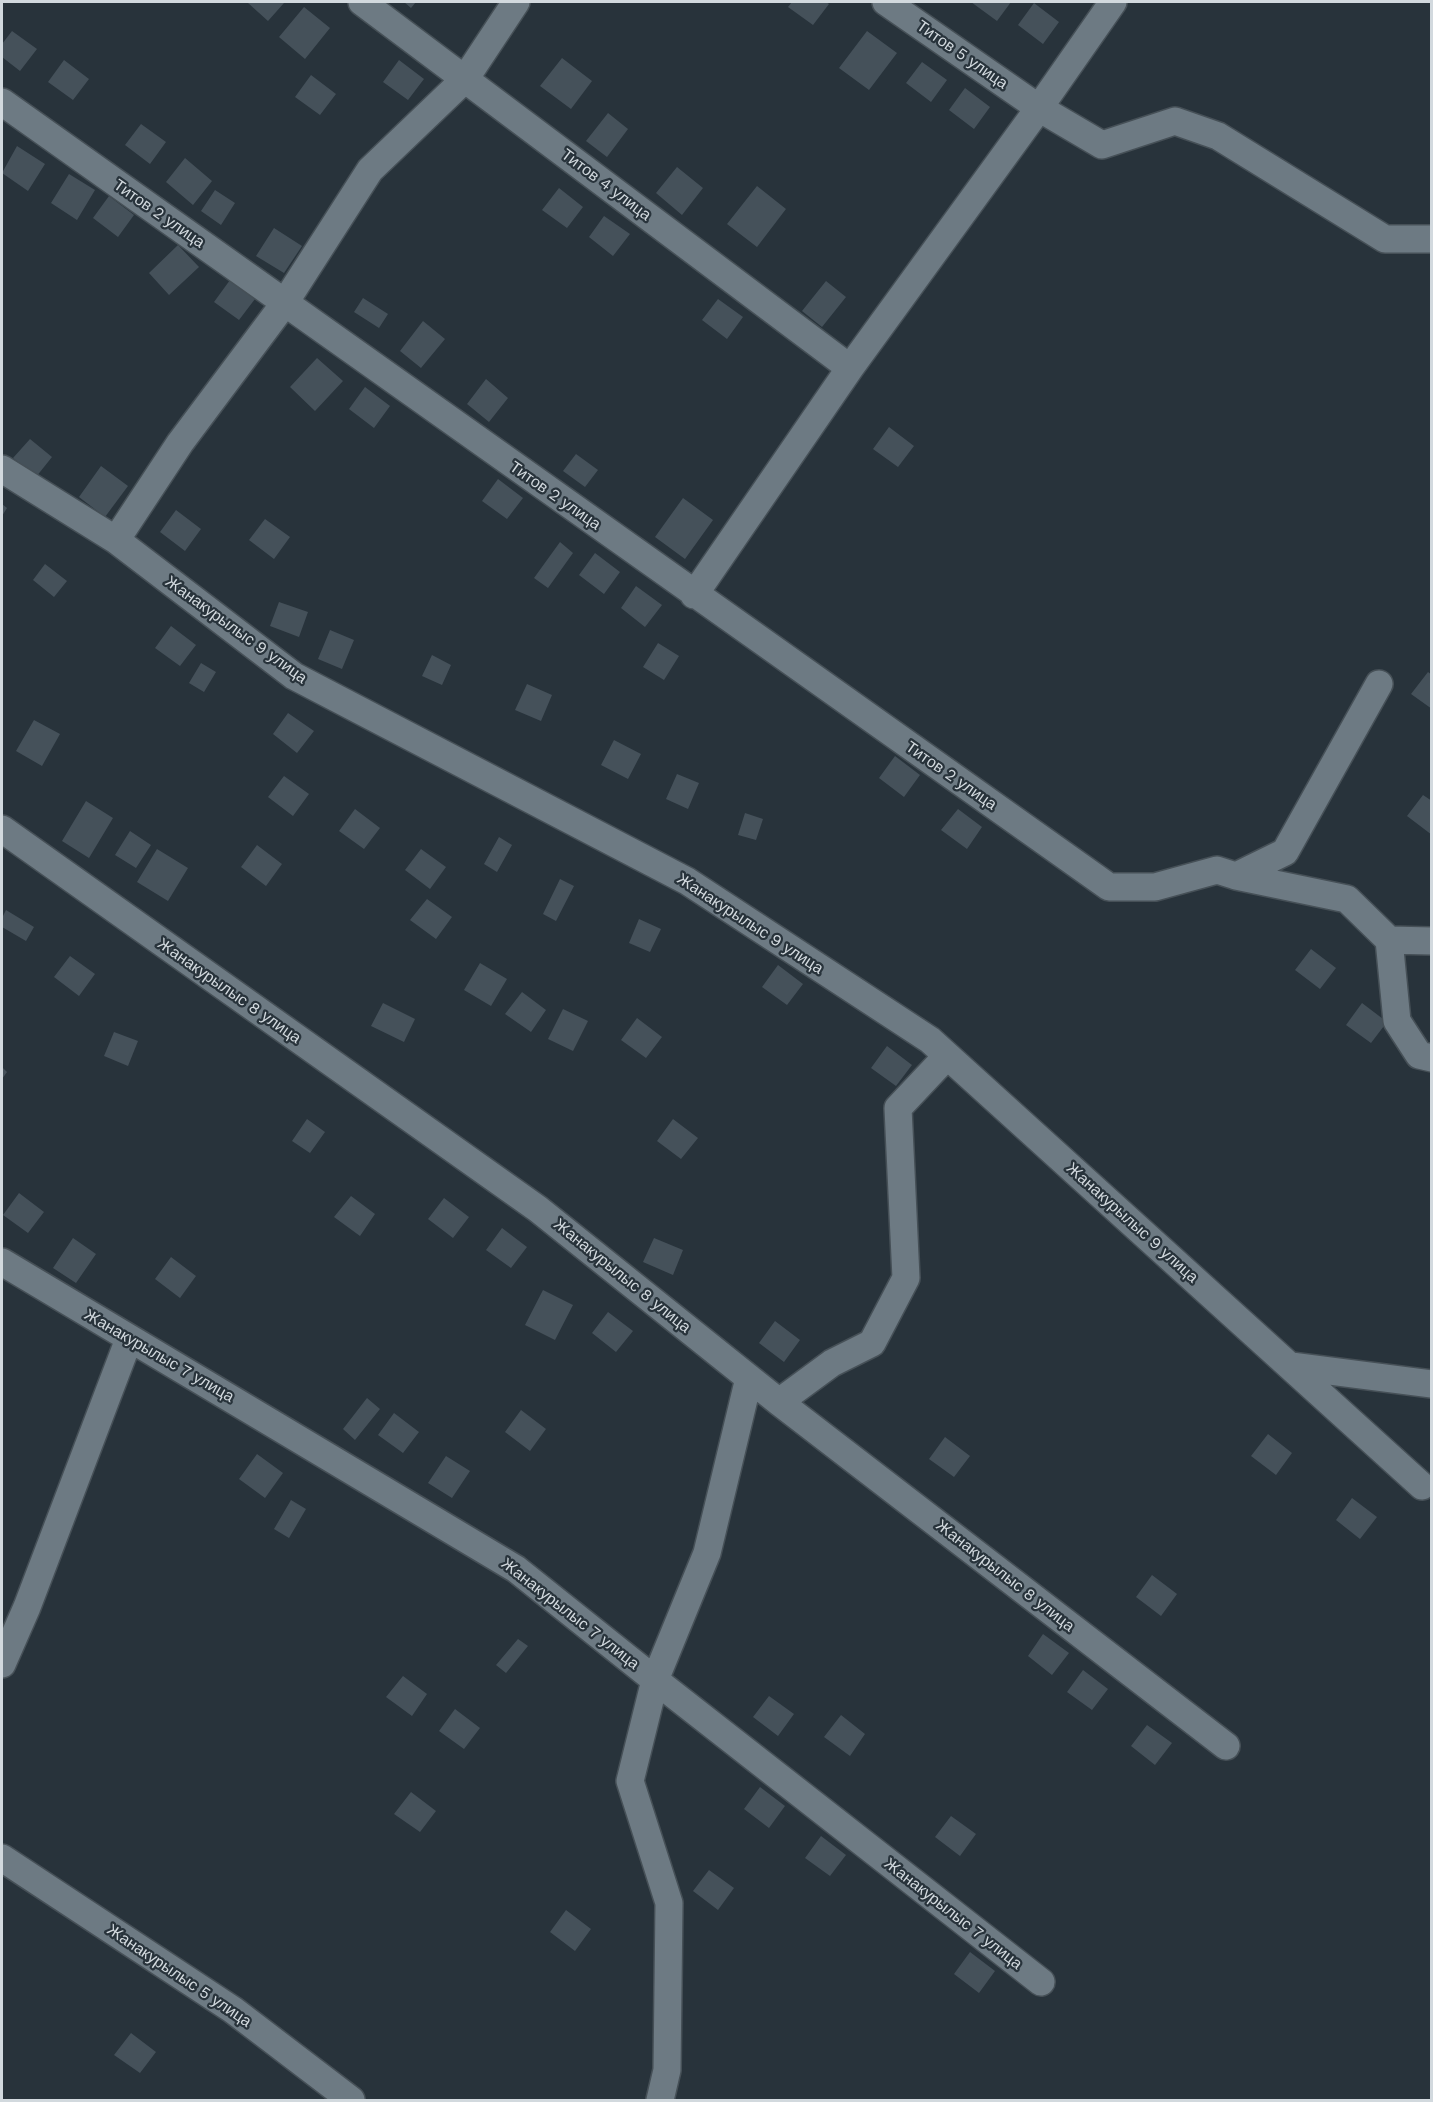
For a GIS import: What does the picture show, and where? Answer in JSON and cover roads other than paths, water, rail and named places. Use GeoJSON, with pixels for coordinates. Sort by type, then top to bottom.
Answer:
{"type":"FeatureCollection","features":[{"type":"Feature","properties":{"kind":"street","name":"Титов 4 улица"},"geometry":{"type":"LineString","coordinates":[[362,2],[850,368]]}},
{"type":"Feature","properties":{"kind":"street"},"geometry":{"type":"LineString","coordinates":[[116,540],[180,443],[284,304],[370,170],[465,79],[516,2]]}},
{"type":"Feature","properties":{"kind":"street","name":"Титов 5 улица"},"geometry":{"type":"LineString","coordinates":[[886,2],[1039,108],[1102,145],[1175,121],[1218,136],[1385,239],[1431,239]]}},
{"type":"Feature","properties":{"kind":"street"},"geometry":{"type":"LineString","coordinates":[[693,595],[850,368],[1113,2]]}},
{"type":"Feature","properties":{"kind":"street","name":"Титов 2 улица"},"geometry":{"type":"LineString","coordinates":[[2,102],[693,595],[1109,887],[1155,887],[1217,870],[1236,876]]}},
{"type":"Feature","properties":{"kind":"street","name":"Жанакурылыс 9 улица"},"geometry":{"type":"LineString","coordinates":[[2,470],[116,540],[294,676],[687,881],[930,1040],[1422,1486]]}},
{"type":"Feature","properties":{"kind":"street"},"geometry":{"type":"LineString","coordinates":[[1236,876],[1285,852],[1379,684]]}},
{"type":"Feature","properties":{"kind":"street","name":"Жанакурылыс 8 улица"},"geometry":{"type":"LineString","coordinates":[[2,829],[538,1209],[779,1402],[1226,1746]]}},
{"type":"Feature","properties":{"kind":"street"},"geometry":{"type":"LineString","coordinates":[[1236,876],[1347,899],[1389,940],[1397,1021],[1419,1055],[1431,1058]]}},
{"type":"Feature","properties":{"kind":"street"},"geometry":{"type":"LineString","coordinates":[[1389,940],[1431,941]]}},
{"type":"Feature","properties":{"kind":"street"},"geometry":{"type":"LineString","coordinates":[[779,1402],[832,1363],[872,1343],[906,1278],[898,1108],[948,1056]]}},
{"type":"Feature","properties":{"kind":"street","name":"Жанакурылыс 7 улица"},"geometry":{"type":"LineString","coordinates":[[2,1262],[516,1569],[1041,1982]]}},
{"type":"Feature","properties":{"kind":"street"},"geometry":{"type":"LineString","coordinates":[[2,1664],[27,1607],[129,1339]]}},
{"type":"Feature","properties":{"kind":"street"},"geometry":{"type":"LineString","coordinates":[[1291,1366],[1431,1384]]}},
{"type":"Feature","properties":{"kind":"street"},"geometry":{"type":"LineString","coordinates":[[660,2100],[667,2070],[669,1903],[630,1781],[655,1680],[707,1553],[749,1378]]}},
{"type":"Feature","properties":{"kind":"street","name":"Жанакурылыс 5 улица"},"geometry":{"type":"LineString","coordinates":[[2,1858],[233,2010],[347,2099]]}}]}
